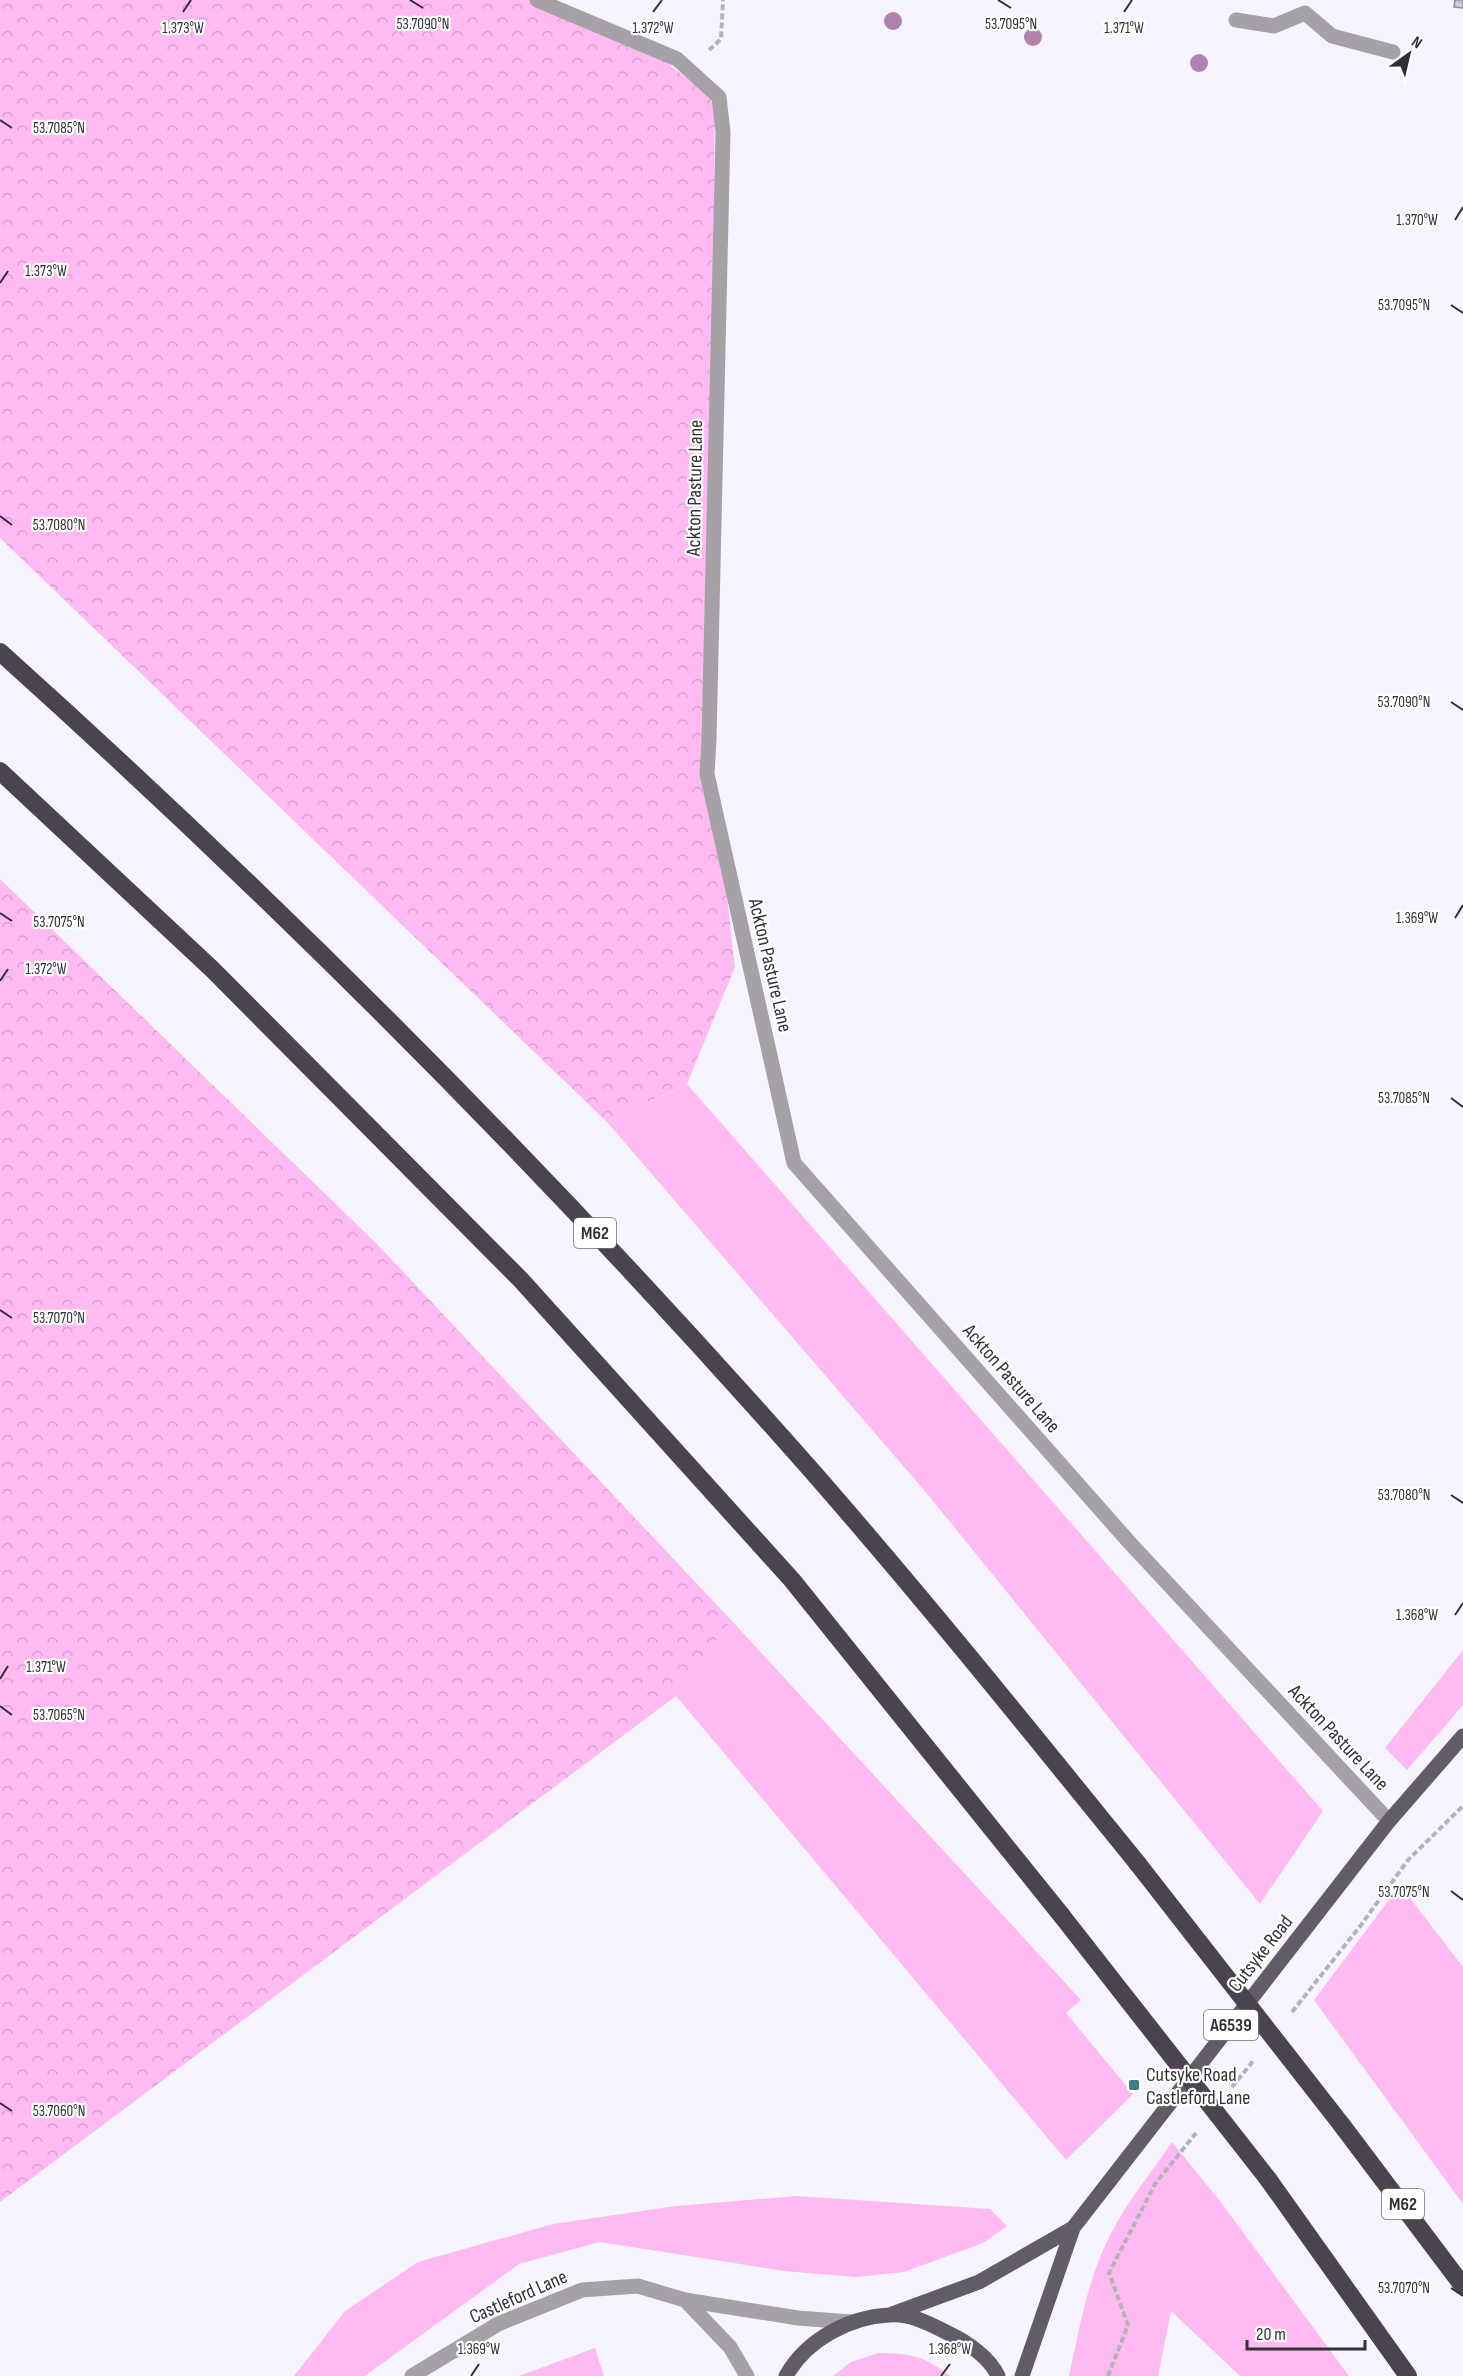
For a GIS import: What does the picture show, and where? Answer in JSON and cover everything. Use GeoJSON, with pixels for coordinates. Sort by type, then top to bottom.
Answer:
{"type":"FeatureCollection","features":[{"type":"Feature","properties":{"kind":"highway","name":"M62"},"geometry":{"type":"LineString","coordinates":[[0,652],[129,768],[414,1046],[600,1238],[813,1473],[1026,1725],[1138,1864],[1341,2124],[1463,2286]]}},
{"type":"Feature","properties":{"kind":"highway"},"geometry":{"type":"LineString","coordinates":[[0,771],[213,970],[521,1280],[792,1580],[1062,1916],[1268,2179],[1408,2376]]}},
{"type":"Feature","properties":{"kind":"main road","name":"Cutsyke Road"},"geometry":{"type":"LineString","coordinates":[[1022,2376],[1073,2228],[1389,1821],[1463,1736]]}},
{"type":"Feature","properties":{"kind":"main road","name":"Cutsyke Road"},"geometry":{"type":"LineString","coordinates":[[890,2314],[979,2282],[1073,2228]]}},
{"type":"Feature","properties":{"kind":"main road"},"geometry":{"type":"LineString","coordinates":[[786,2376],[799,2357],[832,2330],[851,2322],[890,2314],[921,2320],[964,2340],[995,2368],[998,2376]]}},
{"type":"Feature","properties":{"kind":"street","name":"Ackton Pasture Lane"},"geometry":{"type":"LineString","coordinates":[[537,0],[676,59],[719,97],[723,132],[707,774],[794,1163],[1129,1542],[1389,1821]]}},
{"type":"Feature","properties":{"kind":"street"},"geometry":{"type":"LineString","coordinates":[[1236,20],[1274,26],[1306,7],[1332,36],[1394,52]]}},
{"type":"Feature","properties":{"kind":"street","name":"Castleford Lane"},"geometry":{"type":"LineString","coordinates":[[412,2376],[498,2324],[582,2290],[638,2286],[685,2300],[798,2318],[851,2322]]}},
{"type":"Feature","properties":{"kind":"street","name":"Castleford Lane"},"geometry":{"type":"LineString","coordinates":[[685,2300],[730,2347],[747,2376]]}},
{"type":"Feature","properties":{"kind":"path"},"geometry":{"type":"LineString","coordinates":[[676,59],[710,50],[721,39],[723,0]]}},
{"type":"Feature","properties":{"kind":"path"},"geometry":{"type":"LineString","coordinates":[[1287,2018],[1361,1925],[1408,1860],[1463,1806]]}},
{"type":"Feature","properties":{"kind":"path"},"geometry":{"type":"LineString","coordinates":[[1228,2092],[1258,2055]]}},
{"type":"Feature","properties":{"kind":"path"},"geometry":{"type":"LineString","coordinates":[[1108,2376],[1128,2325],[1109,2273],[1155,2184],[1199,2129]]}},
{"type":"Feature","properties":{"kind":"green space"},"geometry":{"type":"Polygon","coordinates":[[[0,0],[536,0],[658,56],[715,100],[709,740],[735,967],[687,1084],[607,1122],[0,538],[0,0]]]}},
{"type":"Feature","properties":{"kind":"green space"},"geometry":{"type":"Polygon","coordinates":[[[0,879],[377,1244],[731,1620],[676,1696],[0,2202],[0,879]]]}},
{"type":"Feature","properties":{"kind":"green space"},"geometry":{"type":"Polygon","coordinates":[[[687,1084],[1323,1811],[1260,1904],[929,1496],[607,1122],[687,1084]]]}},
{"type":"Feature","properties":{"kind":"green space"},"geometry":{"type":"Polygon","coordinates":[[[731,1620],[1081,2000],[1066,2013],[1133,2094],[1066,2160],[676,1696],[731,1620]]]}},
{"type":"Feature","properties":{"kind":"green space"},"geometry":{"type":"Polygon","coordinates":[[[1463,1650],[1463,1705],[1407,1770],[1385,1748],[1463,1650]]]}},
{"type":"Feature","properties":{"kind":"green space"},"geometry":{"type":"Polygon","coordinates":[[[1400,1885],[1463,1967],[1463,2204],[1314,2000],[1400,1885]]]}},
{"type":"Feature","properties":{"kind":"green space"},"geometry":{"type":"Polygon","coordinates":[[[1172,2142],[1220,2201],[1349,2376],[1240,2376],[1171,2311],[1158,2376],[1069,2376],[1086,2299],[1098,2262],[1115,2226],[1172,2142]]]}},
{"type":"Feature","properties":{"kind":"green space"},"geometry":{"type":"Polygon","coordinates":[[[797,2196],[990,2209],[1007,2226],[983,2243],[904,2272],[856,2277],[784,2271],[600,2242],[519,2264],[365,2376],[294,2376],[345,2311],[418,2262],[553,2224],[676,2206],[797,2196]]]}},
{"type":"Feature","properties":{"kind":"green space"},"geometry":{"type":"Polygon","coordinates":[[[595,2348],[604,2376],[519,2376],[595,2348]]]}},
{"type":"Feature","properties":{"kind":"green space"},"geometry":{"type":"Polygon","coordinates":[[[878,2353],[916,2357],[933,2364],[950,2376],[833,2376],[851,2362],[878,2353]]]}},
{"type":"Feature","properties":{"kind":"building"},"geometry":{"type":"Polygon","coordinates":[[[1455,0],[1463,0],[1463,8],[1454,7],[1455,0]]]}},
{"type":"Feature","properties":{"kind":"place","name":"Cutsyke Road Castleford Lane"},"geometry":{"type":"Point","coordinates":[1134,2085]}}]}
